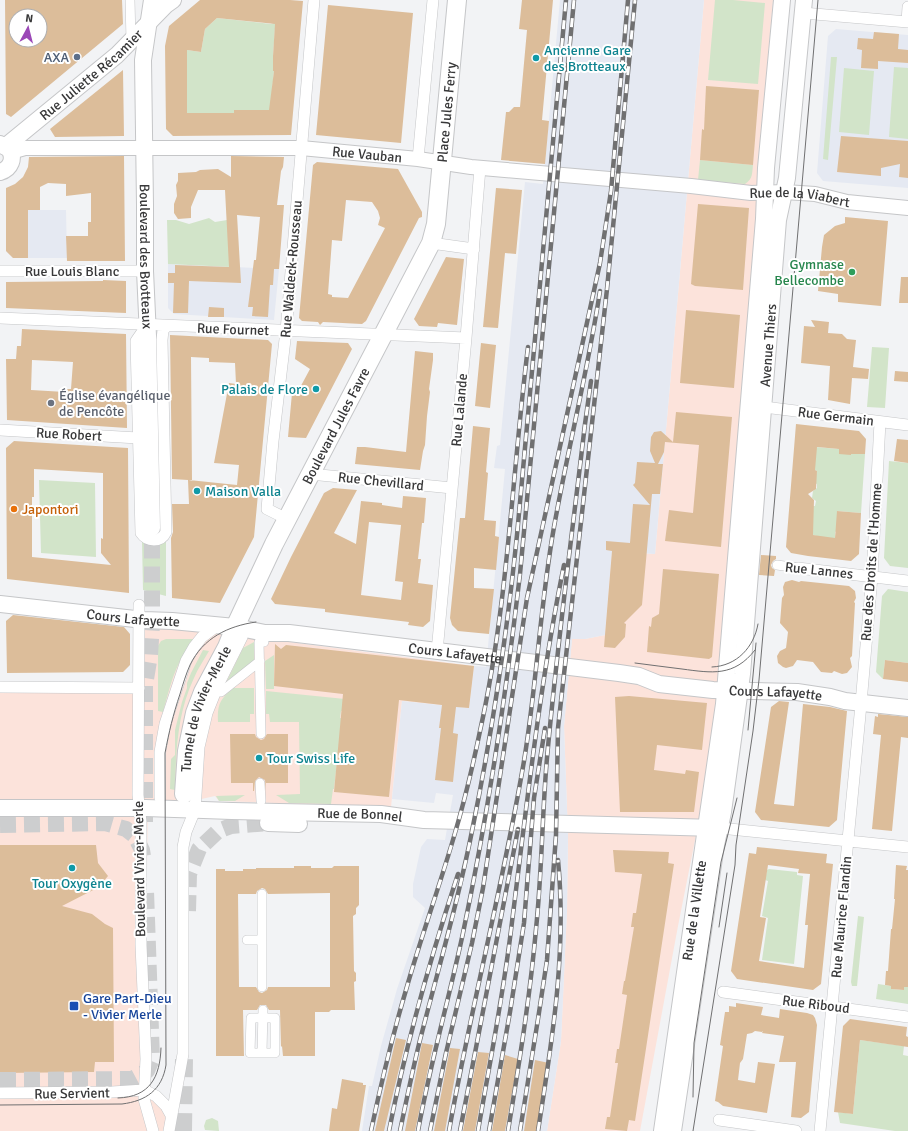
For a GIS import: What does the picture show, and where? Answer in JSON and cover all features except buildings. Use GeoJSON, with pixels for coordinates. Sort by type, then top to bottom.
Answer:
{"type":"FeatureCollection","features":[{"type":"Feature","properties":{"kind":"main road","name":"Boulevard des Brotteaux"},"geometry":{"type":"LineString","coordinates":[[147,325],[144,271],[145,205],[143,60],[152,0]]}},
{"type":"Feature","properties":{"kind":"main road","name":"Rue Juliette Récamier"},"geometry":{"type":"LineString","coordinates":[[6,147],[118,55],[166,5],[173,0]]}},
{"type":"Feature","properties":{"kind":"main road","name":"Place Jules Ferry"},"geometry":{"type":"LineString","coordinates":[[436,224],[457,0]]}},
{"type":"Feature","properties":{"kind":"main road","name":"Avenue Thiers"},"geometry":{"type":"LineString","coordinates":[[732,690],[764,227],[766,168],[782,6]]}},
{"type":"Feature","properties":{"kind":"main road","name":"Avenue Thiers"},"geometry":{"type":"LineString","coordinates":[[732,690],[744,653],[778,220],[787,178],[803,6]]}},
{"type":"Feature","properties":{"kind":"main road"},"geometry":{"type":"LineString","coordinates":[[0,172],[5,170],[11,164],[12,158],[6,147]]}},
{"type":"Feature","properties":{"kind":"main road","name":"Boulevard Jules Favre"},"geometry":{"type":"LineString","coordinates":[[226,626],[287,519],[310,474],[315,453],[382,335],[431,243],[436,224]]}},
{"type":"Feature","properties":{"kind":"main road"},"geometry":{"type":"LineString","coordinates":[[147,325],[152,528]]}},
{"type":"Feature","properties":{"kind":"main road","name":"Cours Lafayette"},"geometry":{"type":"LineString","coordinates":[[0,604],[139,612],[265,633],[289,633],[639,676],[659,684],[713,690],[797,692],[830,696],[845,701],[908,708]]}},
{"type":"Feature","properties":{"kind":"main road","name":"Tunnel de Vivier-Merle"},"geometry":{"type":"LineString","coordinates":[[184,794],[186,751],[195,713],[203,692],[227,647],[226,626]]}},
{"type":"Feature","properties":{"kind":"main road","name":"Rue de la Villette"},"geometry":{"type":"LineString","coordinates":[[662,1131],[714,827],[732,690]]}},
{"type":"Feature","properties":{"kind":"main road","name":"Rue de Bonnel"},"geometry":{"type":"LineString","coordinates":[[0,808],[138,808],[382,814],[424,820],[714,827]]}},
{"type":"Feature","properties":{"kind":"main road"},"geometry":{"type":"LineString","coordinates":[[268,824],[412,824],[424,820]]}},
{"type":"Feature","properties":{"kind":"main road","name":"Rue de la Villette"},"geometry":{"type":"LineString","coordinates":[[673,1131],[716,845],[714,827]]}},
{"type":"Feature","properties":{"kind":"street"},"geometry":{"type":"LineString","coordinates":[[130,0],[131,43]]}},
{"type":"Feature","properties":{"kind":"street","name":"Place Jules Ferry"},"geometry":{"type":"LineString","coordinates":[[418,159],[433,0]]}},
{"type":"Feature","properties":{"kind":"street","name":"Rue Waldeck-Rousseau"},"geometry":{"type":"LineString","coordinates":[[287,519],[268,509],[273,441],[286,331],[314,4]]}},
{"type":"Feature","properties":{"kind":"street"},"geometry":{"type":"LineString","coordinates":[[803,6],[908,22],[908,7]]}},
{"type":"Feature","properties":{"kind":"street"},"geometry":{"type":"LineString","coordinates":[[27,129],[42,148]]}},
{"type":"Feature","properties":{"kind":"street","name":"Rue Vauban"},"geometry":{"type":"LineString","coordinates":[[6,147],[301,148],[418,159],[480,168],[691,186]]}},
{"type":"Feature","properties":{"kind":"street","name":"Rue Lalande"},"geometry":{"type":"LineString","coordinates":[[437,652],[480,168]]}},
{"type":"Feature","properties":{"kind":"street","name":"Rue de la Viabert"},"geometry":{"type":"LineString","coordinates":[[691,186],[751,193],[785,192],[821,195],[847,202],[908,208]]}},
{"type":"Feature","properties":{"kind":"street"},"geometry":{"type":"LineString","coordinates":[[431,243],[474,249]]}},
{"type":"Feature","properties":{"kind":"street","name":"Rue Louis Blanc"},"geometry":{"type":"LineString","coordinates":[[0,271],[144,271]]}},
{"type":"Feature","properties":{"kind":"street","name":"Rue Fournet"},"geometry":{"type":"LineString","coordinates":[[0,318],[466,338]]}},
{"type":"Feature","properties":{"kind":"street","name":"Boulevard des Brotteaux"},"geometry":{"type":"LineString","coordinates":[[147,325],[136,341],[140,533],[146,539],[160,539],[164,537],[166,532],[162,340],[163,330],[167,326]]}},
{"type":"Feature","properties":{"kind":"street","name":"Rue Germain"},"geometry":{"type":"LineString","coordinates":[[764,407],[908,425]]}},
{"type":"Feature","properties":{"kind":"street","name":"Rue des Droits de l'Homme"},"geometry":{"type":"LineString","coordinates":[[862,702],[872,576],[880,422]]}},
{"type":"Feature","properties":{"kind":"street","name":"Rue Robert"},"geometry":{"type":"LineString","coordinates":[[0,430],[138,438]]}},
{"type":"Feature","properties":{"kind":"street","name":"Rue Chevillard"},"geometry":{"type":"LineString","coordinates":[[310,474],[452,488]]}},
{"type":"Feature","properties":{"kind":"street","name":"Rue Lannes"},"geometry":{"type":"LineString","coordinates":[[777,565],[908,580]]}},
{"type":"Feature","properties":{"kind":"street","name":"Boulevard Vivier-Merle"},"geometry":{"type":"LineString","coordinates":[[139,612],[138,808],[141,822],[141,945],[146,1053],[144,1099],[154,1131]]}},
{"type":"Feature","properties":{"kind":"street"},"geometry":{"type":"LineString","coordinates":[[160,798],[160,752],[164,724],[186,660],[202,637],[226,626],[242,637],[215,691],[207,713],[199,747],[195,810],[186,832],[183,847],[183,1054],[169,1131]]}},
{"type":"Feature","properties":{"kind":"street"},"geometry":{"type":"LineString","coordinates":[[261,734],[259,642],[264,642]]}},
{"type":"Feature","properties":{"kind":"street"},"geometry":{"type":"LineString","coordinates":[[215,691],[220,692],[260,662]]}},
{"type":"Feature","properties":{"kind":"street"},"geometry":{"type":"LineString","coordinates":[[0,687],[139,688]]}},
{"type":"Feature","properties":{"kind":"street","name":"Rue Maurice Flandin"},"geometry":{"type":"LineString","coordinates":[[820,1131],[862,702]]}},
{"type":"Feature","properties":{"kind":"street"},"geometry":{"type":"LineString","coordinates":[[260,783],[261,797]]}},
{"type":"Feature","properties":{"kind":"street"},"geometry":{"type":"LineString","coordinates":[[714,827],[908,847]]}},
{"type":"Feature","properties":{"kind":"street"},"geometry":{"type":"LineString","coordinates":[[262,894],[262,987]]}},
{"type":"Feature","properties":{"kind":"street"},"geometry":{"type":"LineString","coordinates":[[247,940],[262,940]]}},
{"type":"Feature","properties":{"kind":"street","name":"Rue Riboud"},"geometry":{"type":"LineString","coordinates":[[723,992],[908,1016]]}},
{"type":"Feature","properties":{"kind":"street"},"geometry":{"type":"LineString","coordinates":[[262,1053],[263,1014]]}},
{"type":"Feature","properties":{"kind":"street"},"geometry":{"type":"LineString","coordinates":[[263,1014],[276,1018],[275,1053],[250,1053],[250,1041],[251,1018],[263,1014]]}},
{"type":"Feature","properties":{"kind":"street"},"geometry":{"type":"LineString","coordinates":[[250,1041],[275,1041]]}},
{"type":"Feature","properties":{"kind":"street"},"geometry":{"type":"LineString","coordinates":[[144,1090],[152,1093],[161,1101],[171,1115]]}},
{"type":"Feature","properties":{"kind":"street","name":"Rue Servient"},"geometry":{"type":"LineString","coordinates":[[0,1093],[97,1093],[144,1090]]}},
{"type":"Feature","properties":{"kind":"street"},"geometry":{"type":"LineString","coordinates":[[719,1120],[796,1131]]}},
{"type":"Feature","properties":{"kind":"shaded area"},"geometry":{"type":"Polygon","coordinates":[[[560,0],[704,0],[655,554],[612,551],[605,635],[585,639],[572,639],[564,726],[568,836],[567,910],[561,1041],[547,1131],[362,1131],[369,1086],[372,1086],[381,1046],[397,989],[425,908],[413,897],[413,884],[421,847],[427,839],[445,840],[453,795],[436,793],[434,803],[392,799],[402,701],[469,708],[474,666],[486,667],[505,469],[494,468],[497,446],[500,445],[525,182],[543,184],[560,0]]]}},
{"type":"Feature","properties":{"kind":"shaded area"},"geometry":{"type":"Polygon","coordinates":[[[704,0],[773,0],[758,173],[760,207],[721,691],[701,810],[640,1131],[547,1131],[561,1041],[567,910],[568,836],[564,726],[572,639],[585,639],[605,635],[612,551],[655,554],[704,0]]]}},
{"type":"Feature","properties":{"kind":"shaded area"},"geometry":{"type":"Polygon","coordinates":[[[836,29],[908,35],[908,188],[823,181],[817,173],[828,36],[836,29]]]}},
{"type":"Feature","properties":{"kind":"shaded area"},"geometry":{"type":"Polygon","coordinates":[[[6,210],[66,210],[67,258],[13,258],[6,251],[6,210]]]}},
{"type":"Feature","properties":{"kind":"shaded area"},"geometry":{"type":"Polygon","coordinates":[[[168,264],[279,269],[274,320],[174,314],[168,308],[168,264]]]}},
{"type":"Feature","properties":{"kind":"shaded area"},"geometry":{"type":"Polygon","coordinates":[[[133,624],[266,639],[474,666],[469,708],[402,701],[391,807],[219,801],[215,796],[197,800],[148,802],[144,1078],[176,1118],[173,1131],[0,1131],[0,690],[134,690],[133,624]]]}},
{"type":"Feature","properties":{"kind":"green space"},"geometry":{"type":"Polygon","coordinates":[[[715,0],[765,3],[758,84],[708,80],[715,0]]]}},
{"type":"Feature","properties":{"kind":"green space"},"geometry":{"type":"Polygon","coordinates":[[[217,18],[271,24],[281,21],[275,28],[273,56],[275,56],[270,113],[234,110],[234,113],[187,113],[187,50],[201,52],[205,29],[217,18]]]}},
{"type":"Feature","properties":{"kind":"green space"},"geometry":{"type":"Polygon","coordinates":[[[831,57],[837,57],[828,160],[823,159],[831,57]]]}},
{"type":"Feature","properties":{"kind":"green space"},"geometry":{"type":"Polygon","coordinates":[[[894,67],[908,68],[908,139],[889,137],[894,67]]]}},
{"type":"Feature","properties":{"kind":"green space"},"geometry":{"type":"Polygon","coordinates":[[[844,68],[874,71],[869,135],[839,132],[844,68]]]}},
{"type":"Feature","properties":{"kind":"green space"},"geometry":{"type":"Polygon","coordinates":[[[700,160],[753,165],[752,176],[745,184],[698,180],[700,160]]]}},
{"type":"Feature","properties":{"kind":"green space"},"geometry":{"type":"Polygon","coordinates":[[[209,218],[215,222],[227,220],[231,267],[168,264],[167,220],[176,220],[189,224],[209,218]]]}},
{"type":"Feature","properties":{"kind":"green space"},"geometry":{"type":"Polygon","coordinates":[[[872,347],[889,348],[885,408],[867,407],[872,347]]]}},
{"type":"Feature","properties":{"kind":"green space"},"geometry":{"type":"Polygon","coordinates":[[[815,447],[839,449],[839,454],[865,454],[861,513],[837,511],[837,531],[835,532],[835,538],[833,540],[813,535],[812,506],[815,506],[816,501],[812,498],[813,491],[817,488],[817,484],[814,483],[817,471],[815,470],[815,447]]]}},
{"type":"Feature","properties":{"kind":"green space"},"geometry":{"type":"Polygon","coordinates":[[[889,461],[908,463],[908,568],[890,566],[884,558],[889,461]]]}},
{"type":"Feature","properties":{"kind":"green space"},"geometry":{"type":"Polygon","coordinates":[[[39,480],[95,483],[96,557],[41,553],[39,480]]]}},
{"type":"Feature","properties":{"kind":"green space"},"geometry":{"type":"Polygon","coordinates":[[[166,539],[166,596],[143,590],[142,540],[166,539]]]}},
{"type":"Feature","properties":{"kind":"green space"},"geometry":{"type":"Polygon","coordinates":[[[888,589],[908,592],[908,663],[885,660],[883,679],[876,672],[882,596],[888,589]]]}},
{"type":"Feature","properties":{"kind":"green space"},"geometry":{"type":"Polygon","coordinates":[[[166,639],[195,639],[183,656],[174,674],[163,712],[158,711],[158,646],[161,641],[166,639]]]}},
{"type":"Feature","properties":{"kind":"green space"},"geometry":{"type":"Polygon","coordinates":[[[254,642],[254,662],[225,685],[243,648],[254,642]]]}},
{"type":"Feature","properties":{"kind":"green space"},"geometry":{"type":"Polygon","coordinates":[[[203,650],[209,651],[199,667],[184,705],[178,733],[175,790],[170,789],[171,759],[175,755],[175,730],[187,688],[187,683],[203,650]]]}},
{"type":"Feature","properties":{"kind":"green space"},"geometry":{"type":"Polygon","coordinates":[[[274,655],[274,689],[266,689],[265,661],[274,655]]]}},
{"type":"Feature","properties":{"kind":"green space"},"geometry":{"type":"Polygon","coordinates":[[[233,688],[254,688],[254,714],[250,714],[250,722],[218,722],[220,703],[233,688]]]}},
{"type":"Feature","properties":{"kind":"green space"},"geometry":{"type":"Polygon","coordinates":[[[266,691],[345,699],[344,711],[341,711],[340,718],[342,718],[331,804],[289,803],[276,795],[300,794],[299,722],[270,722],[269,714],[266,714],[266,691]]]}},
{"type":"Feature","properties":{"kind":"green space"},"geometry":{"type":"Polygon","coordinates":[[[245,795],[235,801],[219,801],[216,796],[245,795]]]}},
{"type":"Feature","properties":{"kind":"green space"},"geometry":{"type":"Polygon","coordinates":[[[767,870],[797,872],[797,875],[803,876],[794,964],[762,960],[768,918],[762,916],[768,881],[765,880],[767,870]]]}},
{"type":"Feature","properties":{"kind":"green space"},"geometry":{"type":"Polygon","coordinates":[[[858,916],[864,917],[857,986],[852,986],[851,982],[858,916]]]}},
{"type":"Feature","properties":{"kind":"green space"},"geometry":{"type":"Polygon","coordinates":[[[878,984],[891,986],[891,989],[904,990],[904,987],[908,987],[908,1004],[876,999],[878,984]]]}},
{"type":"Feature","properties":{"kind":"green space"},"geometry":{"type":"Polygon","coordinates":[[[860,1040],[904,1046],[903,1055],[908,1056],[908,1131],[895,1131],[840,1123],[838,1112],[853,1114],[860,1040]]]}},
{"type":"Feature","properties":{"kind":"green space"},"geometry":{"type":"Polygon","coordinates":[[[212,1118],[218,1121],[219,1131],[205,1130],[204,1126],[206,1120],[212,1118]]]}},
{"type":"Feature","properties":{"kind":"tunnel"},"geometry":{"type":"LineString","coordinates":[[145,822],[145,685],[150,655],[152,624],[152,528]]}},
{"type":"Feature","properties":{"kind":"tunnel"},"geometry":{"type":"LineString","coordinates":[[0,825],[105,823],[126,829],[135,836],[142,850],[143,856]]}},
{"type":"Feature","properties":{"kind":"tunnel"},"geometry":{"type":"LineString","coordinates":[[188,911],[189,874],[199,849],[218,831],[231,826],[268,823]]}},
{"type":"Feature","properties":{"kind":"tunnel"},"geometry":{"type":"LineString","coordinates":[[0,1080],[132,1079],[147,1071],[152,1059],[146,891]]}},
{"type":"Feature","properties":{"kind":"tunnel"},"geometry":{"type":"LineString","coordinates":[[183,1131],[184,1058]]}},
{"type":"Feature","properties":{"kind":"tram line"},"geometry":{"type":"LineString","coordinates":[[693,1131],[735,865],[736,845],[759,680],[818,0]]}},
{"type":"Feature","properties":{"kind":"tram line"},"geometry":{"type":"LineString","coordinates":[[0,1105],[122,1104],[138,1100],[152,1093],[161,1081],[166,1065],[165,753],[173,716],[183,683],[195,656],[202,647],[217,635],[226,630],[256,622]]}},
{"type":"Feature","properties":{"kind":"tram line"},"geometry":{"type":"LineString","coordinates":[[712,667],[729,663],[743,654],[753,640],[758,624]]}},
{"type":"Feature","properties":{"kind":"tram line"},"geometry":{"type":"LineString","coordinates":[[748,730],[756,643]]}},
{"type":"Feature","properties":{"kind":"tram line"},"geometry":{"type":"LineString","coordinates":[[635,663],[713,672],[731,669],[739,665],[755,650]]}},
{"type":"Feature","properties":{"kind":"tram line"},"geometry":{"type":"LineString","coordinates":[[693,1097],[694,1043],[721,862],[737,798]]}},
{"type":"Feature","properties":{"kind":"tram line"},"geometry":{"type":"LineString","coordinates":[[719,927],[727,873]]}},
{"type":"Feature","properties":{"kind":"tram line"},"geometry":{"type":"LineString","coordinates":[[118,1098],[138,1094],[151,1084],[158,1068],[161,1048]]}},
{"type":"Feature","properties":{"kind":"railway"},"geometry":{"type":"LineString","coordinates":[[400,1131],[411,1077],[454,911],[466,858],[486,757],[509,609],[566,0]]}},
{"type":"Feature","properties":{"kind":"railway"},"geometry":{"type":"LineString","coordinates":[[418,1131],[428,1081],[458,958],[472,888],[496,754],[509,664],[520,574],[574,0]]}},
{"type":"Feature","properties":{"kind":"railway"},"geometry":{"type":"LineString","coordinates":[[430,1131],[483,888],[527,598],[600,263],[611,191],[628,0]]}},
{"type":"Feature","properties":{"kind":"railway"},"geometry":{"type":"LineString","coordinates":[[520,1131],[547,960],[556,835],[558,728],[607,289],[635,0]]}},
{"type":"Feature","properties":{"kind":"railway"},"geometry":{"type":"LineString","coordinates":[[449,1131],[467,1038],[516,807],[532,702],[549,556],[590,350],[600,291]]}},
{"type":"Feature","properties":{"kind":"railway"},"geometry":{"type":"LineString","coordinates":[[371,1131],[396,1025],[459,820],[480,731],[497,636],[528,347]]}},
{"type":"Feature","properties":{"kind":"railway"},"geometry":{"type":"LineString","coordinates":[[508,1131],[534,954],[541,865],[545,779],[551,716],[591,381]]}},
{"type":"Feature","properties":{"kind":"railway"},"geometry":{"type":"LineString","coordinates":[[478,1131],[509,948],[541,698],[555,609],[564,565]]}},
{"type":"Feature","properties":{"kind":"railway"},"geometry":{"type":"LineString","coordinates":[[489,1131],[524,923],[534,798],[545,728]]}},
{"type":"Feature","properties":{"kind":"railway"},"geometry":{"type":"LineString","coordinates":[[460,1131],[518,829]]}},
{"type":"Feature","properties":{"kind":"railway"},"geometry":{"type":"LineString","coordinates":[[538,1131],[557,996],[561,928],[558,860]]}},
{"type":"Feature","properties":{"kind":"railway"},"geometry":{"type":"LineString","coordinates":[[389,1131],[419,1002],[458,874]]}},
{"type":"Feature","properties":{"kind":"place","name":"AXA"},"geometry":{"type":"Point","coordinates":[77,57]}},
{"type":"Feature","properties":{"kind":"place","name":"Ancienne Gare des Brotteaux"},"geometry":{"type":"Point","coordinates":[536,58]}},
{"type":"Feature","properties":{"kind":"place","name":"Gymnase Bellecombe"},"geometry":{"type":"Point","coordinates":[852,272]}},
{"type":"Feature","properties":{"kind":"place","name":"Palais de Flore"},"geometry":{"type":"Point","coordinates":[316,389]}},
{"type":"Feature","properties":{"kind":"place","name":"Église évangélique de Pencôte"},"geometry":{"type":"Point","coordinates":[51,403]}},
{"type":"Feature","properties":{"kind":"place","name":"Maison Valla"},"geometry":{"type":"Point","coordinates":[197,491]}},
{"type":"Feature","properties":{"kind":"place","name":"Japontori"},"geometry":{"type":"Point","coordinates":[14,509]}},
{"type":"Feature","properties":{"kind":"place","name":"Tour Swiss Life"},"geometry":{"type":"Point","coordinates":[259,758]}},
{"type":"Feature","properties":{"kind":"place","name":"Tour Oxygène"},"geometry":{"type":"Point","coordinates":[72,868]}},
{"type":"Feature","properties":{"kind":"place","name":"Gare Part-Dieu - Vivier Merle"},"geometry":{"type":"Point","coordinates":[74,1006]}}]}
